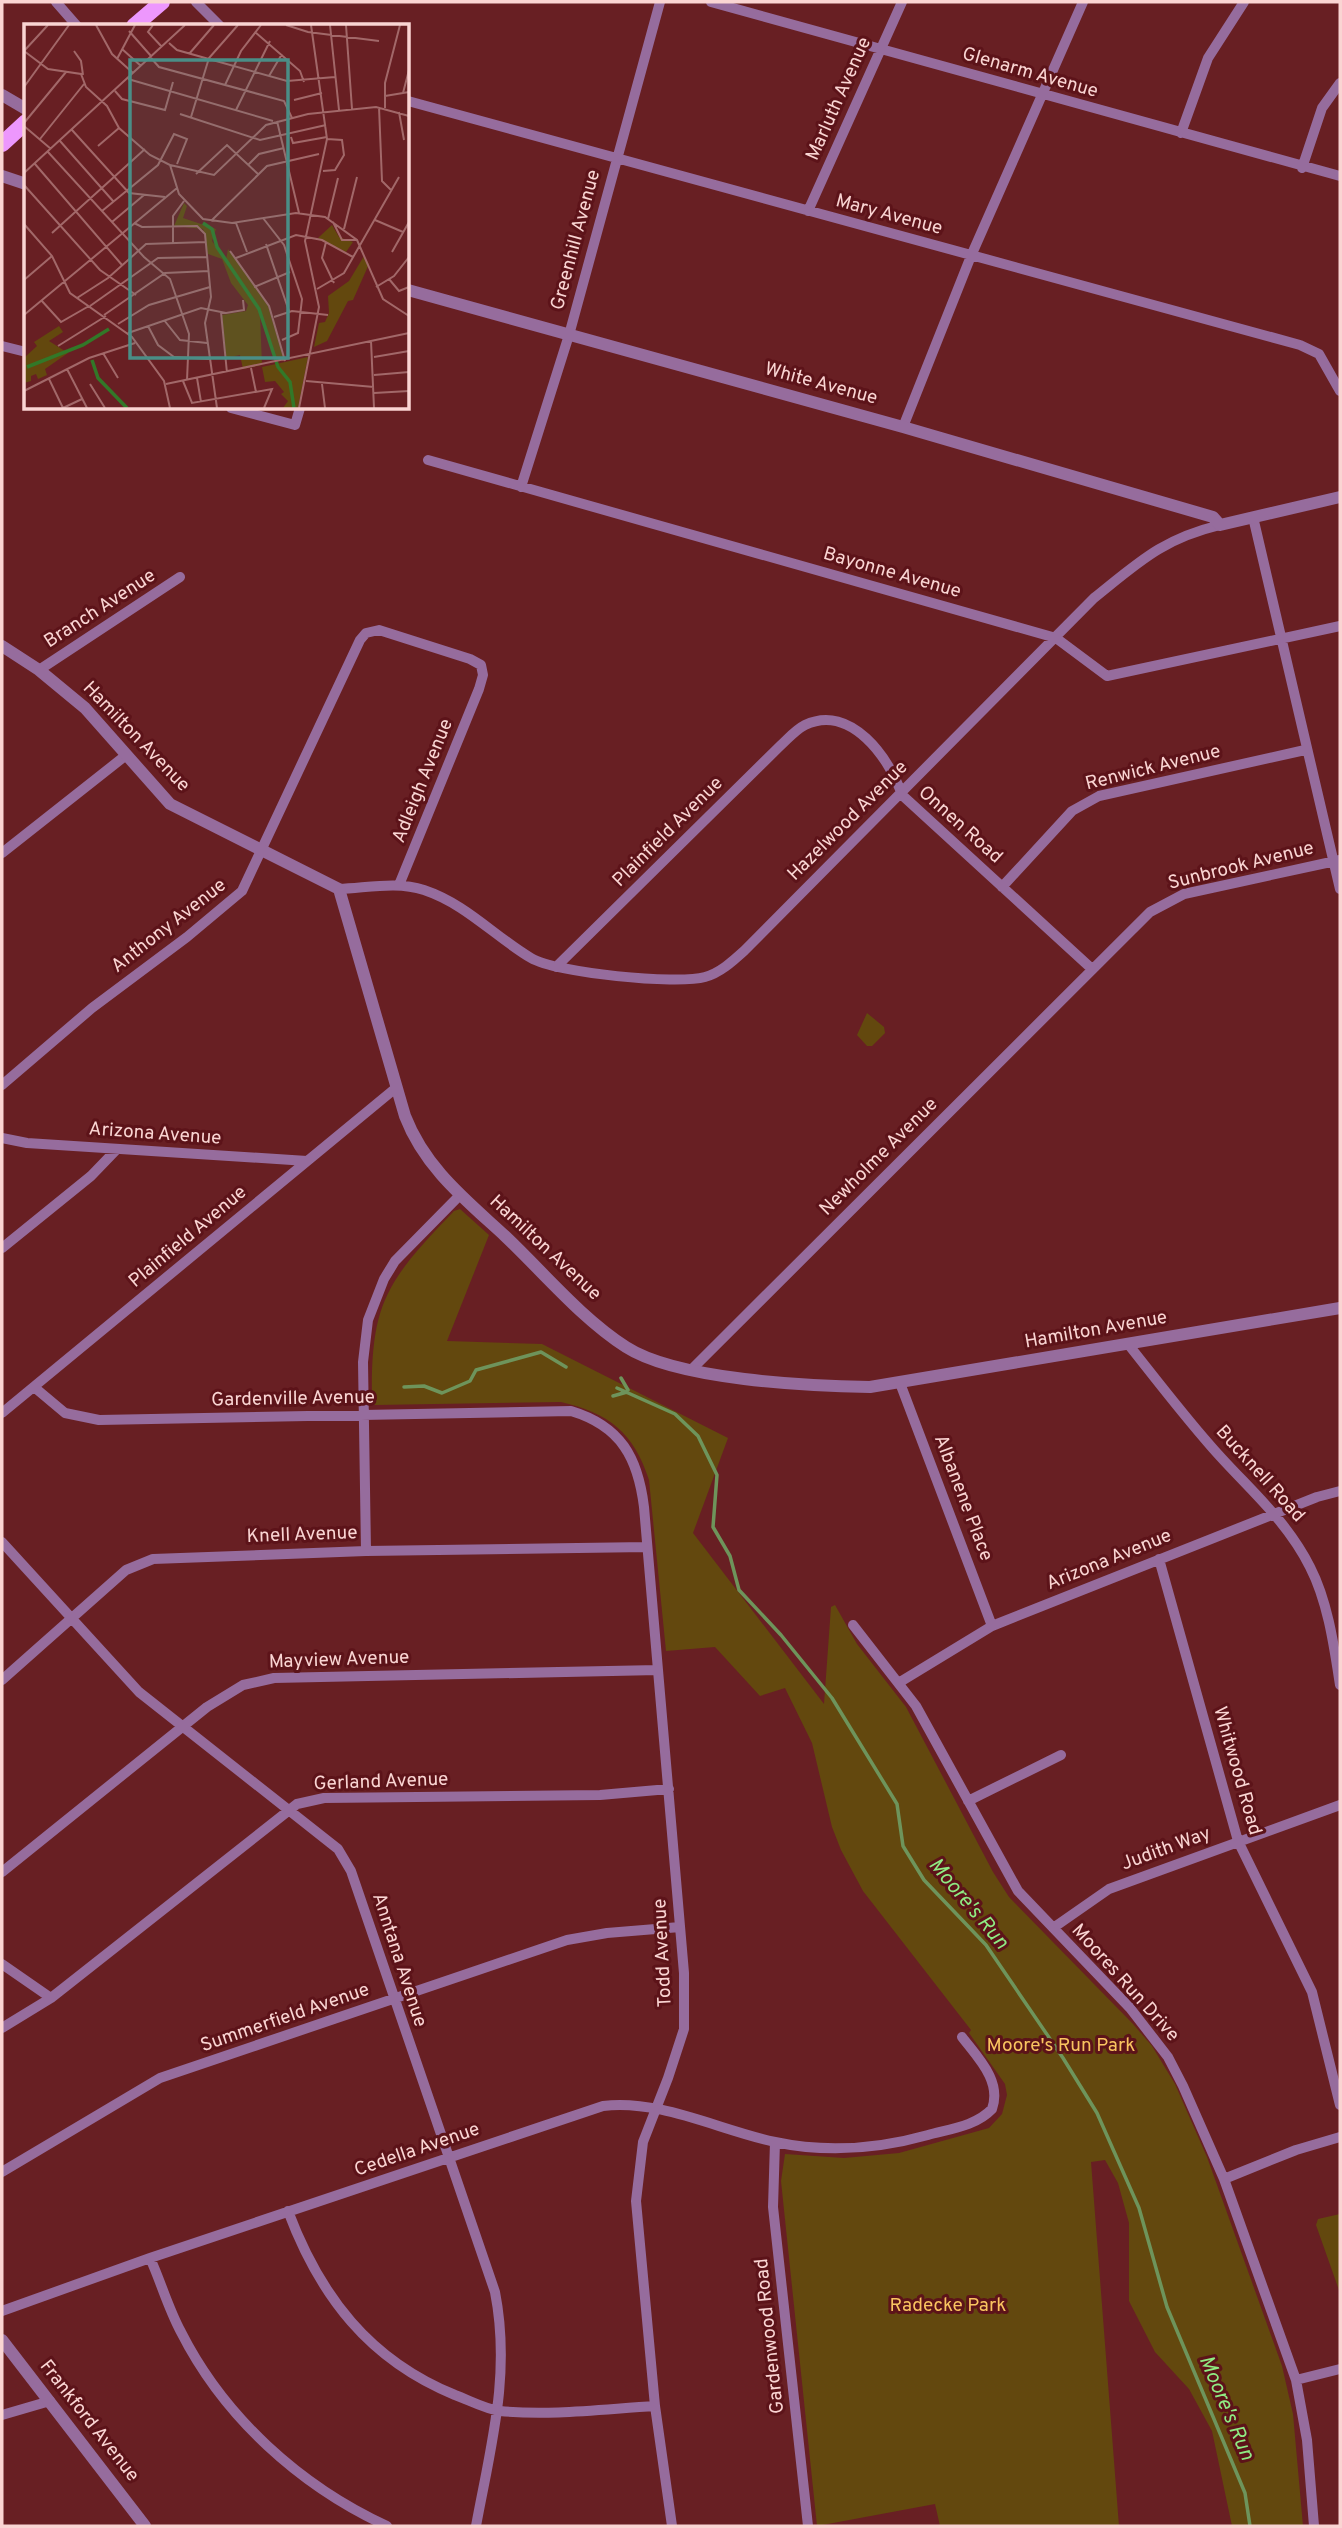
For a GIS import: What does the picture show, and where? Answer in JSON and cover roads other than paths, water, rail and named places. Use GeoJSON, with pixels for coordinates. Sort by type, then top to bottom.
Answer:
{"type":"FeatureCollection","features":[{"type":"Feature","properties":{"kind":"main road"},"geometry":{"type":"LineString","coordinates":[[136,24],[162,2]]}},
{"type":"Feature","properties":{"kind":"main road"},"geometry":{"type":"LineString","coordinates":[[5,135],[24,123]]}},
{"type":"Feature","properties":{"kind":"street"},"geometry":{"type":"LineString","coordinates":[[56,2],[75,24]]}},
{"type":"Feature","properties":{"kind":"street"},"geometry":{"type":"LineString","coordinates":[[196,2],[218,24]]}},
{"type":"Feature","properties":{"kind":"street","name":"Greenhill Avenue"},"geometry":{"type":"LineString","coordinates":[[521,487],[569,335],[660,2]]}},
{"type":"Feature","properties":{"kind":"street","name":"Glenarm Avenue"},"geometry":{"type":"LineString","coordinates":[[711,2],[1302,168],[1340,176]]}},
{"type":"Feature","properties":{"kind":"street","name":"Marluth Avenue"},"geometry":{"type":"LineString","coordinates":[[808,211],[902,2]]}},
{"type":"Feature","properties":{"kind":"street"},"geometry":{"type":"LineString","coordinates":[[903,427],[971,256],[1083,2]]}},
{"type":"Feature","properties":{"kind":"street"},"geometry":{"type":"LineString","coordinates":[[1181,133],[1208,58],[1244,2]]}},
{"type":"Feature","properties":{"kind":"street"},"geometry":{"type":"LineString","coordinates":[[1302,168],[1322,108],[1340,83]]}},
{"type":"Feature","properties":{"kind":"street"},"geometry":{"type":"LineString","coordinates":[[2,95],[24,108]]}},
{"type":"Feature","properties":{"kind":"street","name":"Mary Avenue"},"geometry":{"type":"LineString","coordinates":[[410,102],[1300,345],[1319,354],[1340,391]]}},
{"type":"Feature","properties":{"kind":"street"},"geometry":{"type":"LineString","coordinates":[[2,176],[24,183]]}},
{"type":"Feature","properties":{"kind":"street","name":"White Avenue"},"geometry":{"type":"LineString","coordinates":[[410,291],[903,427],[1213,517],[1220,524]]}},
{"type":"Feature","properties":{"kind":"street"},"geometry":{"type":"LineString","coordinates":[[2,346],[24,352]]}},
{"type":"Feature","properties":{"kind":"street"},"geometry":{"type":"LineString","coordinates":[[239,410],[295,425],[299,410]]}},
{"type":"Feature","properties":{"kind":"street","name":"Bayonne Avenue"},"geometry":{"type":"LineString","coordinates":[[428,460],[1056,638],[1107,676],[1340,626]]}},
{"type":"Feature","properties":{"kind":"street","name":"Hazelwood Avenue"},"geometry":{"type":"LineString","coordinates":[[339,889],[399,886],[426,890],[467,909],[532,959],[556,967],[687,980],[712,975],[744,951],[902,795],[1094,598],[1155,548],[1187,532],[1340,497]]}},
{"type":"Feature","properties":{"kind":"street"},"geometry":{"type":"LineString","coordinates":[[1253,517],[1305,750],[1337,861],[1340,889]]}},
{"type":"Feature","properties":{"kind":"street","name":"Branch Avenue"},"geometry":{"type":"LineString","coordinates":[[39,670],[180,577]]}},
{"type":"Feature","properties":{"kind":"street","name":"Anthony Avenue"},"geometry":{"type":"LineString","coordinates":[[2,1085],[92,1008],[242,891],[360,640],[366,634],[379,630],[470,659],[481,665],[479,689]]}},
{"type":"Feature","properties":{"kind":"street","name":"Hamilton Avenue"},"geometry":{"type":"LineString","coordinates":[[2,646],[39,670],[85,708],[170,804],[197,820],[262,849],[339,889],[415,1141],[440,1177],[625,1346],[657,1361],[691,1370],[837,1387],[870,1387],[1340,1308]]}},
{"type":"Feature","properties":{"kind":"street","name":"Adleigh Avenue"},"geometry":{"type":"LineString","coordinates":[[399,886],[479,689]]}},
{"type":"Feature","properties":{"kind":"street","name":"Onnen Road"},"geometry":{"type":"LineString","coordinates":[[807,724],[831,722],[856,731],[867,739],[891,770],[902,795],[1092,969]]}},
{"type":"Feature","properties":{"kind":"street","name":"Plainfield Avenue"},"geometry":{"type":"LineString","coordinates":[[556,967],[780,746],[807,724]]}},
{"type":"Feature","properties":{"kind":"street","name":"Renwick Avenue"},"geometry":{"type":"LineString","coordinates":[[1002,887],[1072,811],[1099,796],[1305,750]]}},
{"type":"Feature","properties":{"kind":"street"},"geometry":{"type":"LineString","coordinates":[[2,853],[125,756]]}},
{"type":"Feature","properties":{"kind":"street","name":"Sunbrook Avenue"},"geometry":{"type":"LineString","coordinates":[[1092,969],[1135,925],[1164,902],[1198,891],[1337,861]]}},
{"type":"Feature","properties":{"kind":"street","name":"Newholme Avenue"},"geometry":{"type":"LineString","coordinates":[[691,1370],[1092,969]]}},
{"type":"Feature","properties":{"kind":"street","name":"Plainfield Avenue"},"geometry":{"type":"LineString","coordinates":[[2,1413],[397,1087]]}},
{"type":"Feature","properties":{"kind":"street","name":"Arizona Avenue"},"geometry":{"type":"LineString","coordinates":[[2,1138],[27,1143],[307,1161]]}},
{"type":"Feature","properties":{"kind":"street"},"geometry":{"type":"LineString","coordinates":[[2,1248],[91,1176],[117,1149]]}},
{"type":"Feature","properties":{"kind":"street"},"geometry":{"type":"LineString","coordinates":[[366,1550],[364,1342],[368,1320],[384,1279],[395,1261],[460,1195]]}},
{"type":"Feature","properties":{"kind":"street","name":"Bucknell Road"},"geometry":{"type":"LineString","coordinates":[[1128,1345],[1210,1445],[1276,1513],[1314,1577],[1331,1632],[1340,1685]]}},
{"type":"Feature","properties":{"kind":"street","name":"Albanene Place"},"geometry":{"type":"LineString","coordinates":[[900,1383],[992,1626]]}},
{"type":"Feature","properties":{"kind":"street","name":"Gardenville Avenue"},"geometry":{"type":"LineString","coordinates":[[34,1387],[54,1407],[80,1419],[563,1410]]}},
{"type":"Feature","properties":{"kind":"street","name":"Todd Avenue"},"geometry":{"type":"LineString","coordinates":[[563,1410],[600,1422],[629,1454],[639,1475],[648,1547],[684,1973],[684,2029],[643,2142],[636,2201],[655,2406],[672,2526]]}},
{"type":"Feature","properties":{"kind":"street","name":"Arizona Avenue"},"geometry":{"type":"LineString","coordinates":[[900,1682],[992,1626],[1276,1513],[1340,1491]]}},
{"type":"Feature","properties":{"kind":"street","name":"Anntana Avenue"},"geometry":{"type":"LineString","coordinates":[[2,1542],[139,1692],[288,1809],[344,1857],[377,1943],[393,2000],[495,2291],[503,2352],[498,2410],[476,2526]]}},
{"type":"Feature","properties":{"kind":"street","name":"Knell Avenue"},"geometry":{"type":"LineString","coordinates":[[2,1680],[126,1570],[153,1559],[366,1550],[648,1547]]}},
{"type":"Feature","properties":{"kind":"street","name":"Whitwood Road"},"geometry":{"type":"LineString","coordinates":[[1159,1559],[1238,1841],[1311,1992],[1340,2105]]}},
{"type":"Feature","properties":{"kind":"street","name":"Moores Run Drive"},"geometry":{"type":"LineString","coordinates":[[853,1625],[900,1682],[1018,1891],[1130,2008],[1168,2057],[1189,2098],[1224,2179],[1296,2380],[1307,2440],[1314,2526]]}},
{"type":"Feature","properties":{"kind":"street","name":"Mayview Avenue"},"geometry":{"type":"LineString","coordinates":[[2,1872],[228,1691],[258,1680],[658,1670]]}},
{"type":"Feature","properties":{"kind":"street"},"geometry":{"type":"LineString","coordinates":[[968,1801],[1061,1755]]}},
{"type":"Feature","properties":{"kind":"street","name":"Gerland Avenue"},"geometry":{"type":"LineString","coordinates":[[2,2028],[51,1998],[288,1809],[324,1798],[588,1795],[669,1788]]}},
{"type":"Feature","properties":{"kind":"street","name":"Judith Way"},"geometry":{"type":"LineString","coordinates":[[1053,1928],[1106,1890],[1340,1805]]}},
{"type":"Feature","properties":{"kind":"street","name":"Summerfield Avenue"},"geometry":{"type":"LineString","coordinates":[[2,2172],[160,2078],[567,1940],[607,1933],[680,1927]]}},
{"type":"Feature","properties":{"kind":"street"},"geometry":{"type":"LineString","coordinates":[[2,1964],[51,1998]]}},
{"type":"Feature","properties":{"kind":"street","name":"Cedella Avenue"},"geometry":{"type":"LineString","coordinates":[[2,2311],[596,2107],[629,2105],[654,2109],[775,2142],[852,2148],[914,2139],[972,2123],[992,2109],[995,2090],[980,2060],[962,2037]]}},
{"type":"Feature","properties":{"kind":"street"},"geometry":{"type":"LineString","coordinates":[[1224,2179],[1296,2150],[1340,2137]]}},
{"type":"Feature","properties":{"kind":"street","name":"Gardenwood Road"},"geometry":{"type":"LineString","coordinates":[[775,2142],[773,2207],[808,2526]]}},
{"type":"Feature","properties":{"kind":"street"},"geometry":{"type":"LineString","coordinates":[[288,2211],[319,2281],[335,2304],[399,2365],[422,2379],[498,2410],[549,2412],[655,2406]]}},
{"type":"Feature","properties":{"kind":"street"},"geometry":{"type":"LineString","coordinates":[[150,2258],[187,2343],[239,2417],[294,2469],[345,2504],[387,2526]]}},
{"type":"Feature","properties":{"kind":"street","name":"Frankford Avenue"},"geometry":{"type":"LineString","coordinates":[[2,2340],[145,2526]]}},
{"type":"Feature","properties":{"kind":"street"},"geometry":{"type":"LineString","coordinates":[[1296,2380],[1340,2369]]}},
{"type":"Feature","properties":{"kind":"street"},"geometry":{"type":"LineString","coordinates":[[2,2416],[50,2401]]}},
{"type":"Feature","properties":{"kind":"waterway"},"geometry":{"type":"LineString","coordinates":[[404,1387],[424,1386],[442,1393],[470,1381],[476,1370],[541,1352],[566,1367]]}},
{"type":"Feature","properties":{"kind":"waterway","name":"Moore's Run"},"geometry":{"type":"LineString","coordinates":[[621,1378],[628,1390]]}},
{"type":"Feature","properties":{"kind":"waterway","name":"Moore's Run"},"geometry":{"type":"LineString","coordinates":[[617,1388],[675,1414],[698,1436],[717,1475],[713,1527],[730,1556],[739,1590],[781,1635],[832,1698],[897,1804],[903,1846],[924,1880],[986,1945],[1097,2113],[1139,2208],[1167,2307],[1245,2493],[1250,2526]]}},
{"type":"Feature","properties":{"kind":"waterway","name":"Moore's Run"},"geometry":{"type":"LineString","coordinates":[[613,1396],[627,1392]]}},
{"type":"Feature","properties":{"kind":"park label","name":"Moore's Run Park"},"geometry":{"type":"Point","coordinates":[1061,2046]}},
{"type":"Feature","properties":{"kind":"park label","name":"Radecke Park"},"geometry":{"type":"Point","coordinates":[948,2306]}}]}
